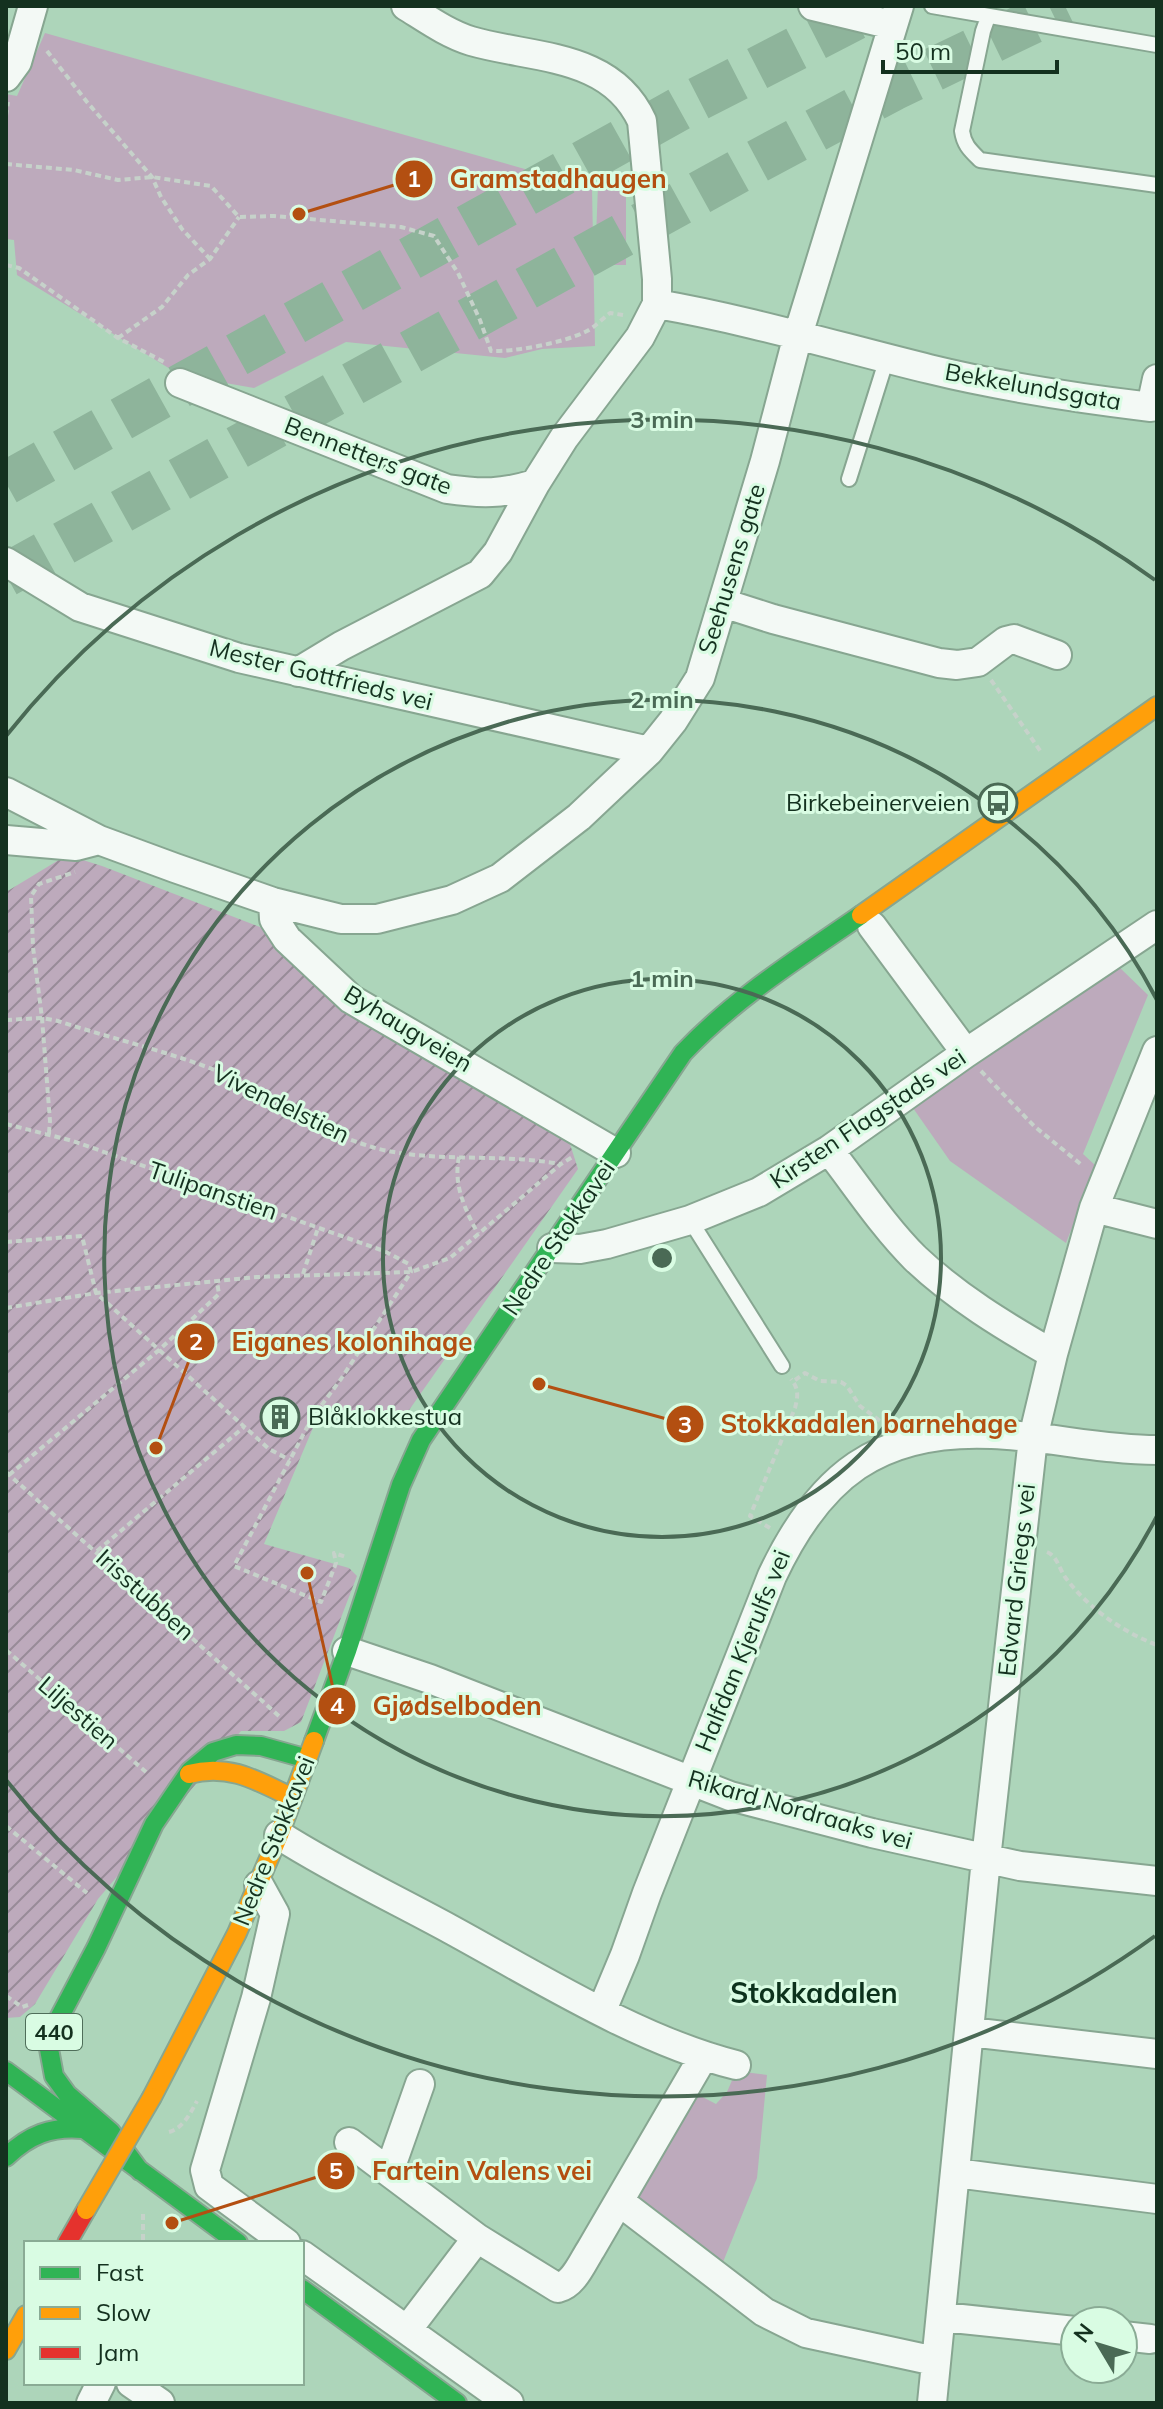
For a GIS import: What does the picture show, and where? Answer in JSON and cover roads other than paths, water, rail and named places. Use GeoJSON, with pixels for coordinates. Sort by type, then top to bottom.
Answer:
{"type":"FeatureCollection","features":[{"type":"Feature","properties":{"kind":"main road","name":"Nedre Stokkavei"},"geometry":{"type":"LineString","coordinates":[[68,2241],[152,2097],[259,1885],[347,1651],[401,1485],[421,1440],[683,1053],[712,1022],[1157,706]]}},
{"type":"Feature","properties":{"kind":"main road","name":"440"},"geometry":{"type":"LineString","coordinates":[[140,2171],[114,2135],[58,2082],[51,2067],[49,2049],[58,2021],[129,1875],[169,1800],[187,1775],[214,1751],[230,1746],[263,1746],[308,1759]]}},
{"type":"Feature","properties":{"kind":"main road"},"geometry":{"type":"LineString","coordinates":[[187,1775],[217,1767],[235,1770],[293,1798]]}},
{"type":"Feature","properties":{"kind":"main road","name":"440"},"geometry":{"type":"LineString","coordinates":[[38,2028],[47,2019],[89,1939],[129,1875]]}},
{"type":"Feature","properties":{"kind":"main road","name":"440"},"geometry":{"type":"LineString","coordinates":[[6,2071],[235,2241]]}},
{"type":"Feature","properties":{"kind":"main road"},"geometry":{"type":"LineString","coordinates":[[6,2157],[28,2137],[42,2131],[68,2127],[83,2129]]}},
{"type":"Feature","properties":{"kind":"main road"},"geometry":{"type":"LineString","coordinates":[[304,2290],[457,2403]]}},
{"type":"Feature","properties":{"kind":"main road"},"geometry":{"type":"LineString","coordinates":[[6,2350],[24,2318]]}},
{"type":"Feature","properties":{"kind":"street"},"geometry":{"type":"LineString","coordinates":[[298,672],[341,646],[480,574],[498,552],[564,438],[640,337],[657,304],[642,121],[625,94],[592,70],[570,61],[471,41],[443,29],[406,6]]}},
{"type":"Feature","properties":{"kind":"street"},"geometry":{"type":"LineString","coordinates":[[813,6],[896,15]]}},
{"type":"Feature","properties":{"kind":"street"},"geometry":{"type":"LineString","coordinates":[[6,77],[17,62],[32,13]]}},
{"type":"Feature","properties":{"kind":"street","name":"Seehusens gate"},"geometry":{"type":"LineString","coordinates":[[273,902],[341,919],[377,919],[452,900],[500,878],[579,817],[649,751],[673,721],[700,678],[798,335],[896,15]]}},
{"type":"Feature","properties":{"kind":"street","name":"Bekkelundsgata"},"geometry":{"type":"LineString","coordinates":[[657,304],[699,311],[887,358],[1052,394],[1151,407],[1157,379]]}},
{"type":"Feature","properties":{"kind":"street","name":"Bennetters gate"},"geometry":{"type":"LineString","coordinates":[[180,383],[447,489],[486,494],[510,492],[535,484]]}},
{"type":"Feature","properties":{"kind":"street","name":"Mester Gottfrieds vei"},"geometry":{"type":"LineString","coordinates":[[6,562],[80,607],[239,658],[649,751]]}},
{"type":"Feature","properties":{"kind":"street"},"geometry":{"type":"LineString","coordinates":[[723,603],[939,663],[957,665],[978,662],[1010,639],[1057,655]]}},
{"type":"Feature","properties":{"kind":"street"},"geometry":{"type":"LineString","coordinates":[[6,792],[99,840],[273,902]]}},
{"type":"Feature","properties":{"kind":"street"},"geometry":{"type":"LineString","coordinates":[[6,840],[76,846],[99,840]]}},
{"type":"Feature","properties":{"kind":"street","name":"Byhaugveien"},"geometry":{"type":"LineString","coordinates":[[273,902],[274,919],[287,939],[351,999],[616,1153]]}},
{"type":"Feature","properties":{"kind":"street","name":"Kirsten Flagstads vei"},"geometry":{"type":"LineString","coordinates":[[552,1248],[580,1249],[607,1244],[690,1220],[759,1192],[829,1150],[966,1053],[1157,925]]}},
{"type":"Feature","properties":{"kind":"street"},"geometry":{"type":"LineString","coordinates":[[872,926],[966,1053]]}},
{"type":"Feature","properties":{"kind":"street","name":"Edvard Griegs vei"},"geometry":{"type":"LineString","coordinates":[[932,2403],[943,2317],[986,1859],[1033,1438],[1094,1208],[1157,1051]]}},
{"type":"Feature","properties":{"kind":"street"},"geometry":{"type":"LineString","coordinates":[[829,1150],[882,1220],[915,1257],[971,1304],[1053,1354]]}},
{"type":"Feature","properties":{"kind":"street"},"geometry":{"type":"LineString","coordinates":[[1094,1208],[1157,1224]]}},
{"type":"Feature","properties":{"kind":"street","name":"Halfdan Kjerulfs vei"},"geometry":{"type":"LineString","coordinates":[[602,2010],[772,1576],[789,1540],[820,1497],[864,1461],[896,1445],[950,1433],[1157,1450]]}},
{"type":"Feature","properties":{"kind":"street","name":"Rikard Nordraaks vei"},"geometry":{"type":"LineString","coordinates":[[347,1651],[430,1679],[730,1796],[986,1859],[1089,1875],[1157,1881]]}},
{"type":"Feature","properties":{"kind":"street"},"geometry":{"type":"LineString","coordinates":[[279,1835],[602,2010],[703,2057],[736,2065]]}},
{"type":"Feature","properties":{"kind":"street"},"geometry":{"type":"LineString","coordinates":[[259,1885],[275,1914],[256,1998],[205,2170],[209,2186],[283,2241]]}},
{"type":"Feature","properties":{"kind":"street"},"geometry":{"type":"LineString","coordinates":[[970,2032],[1157,2054]]}},
{"type":"Feature","properties":{"kind":"street"},"geometry":{"type":"LineString","coordinates":[[349,2142],[477,2238],[558,2288],[564,2287],[620,2202],[703,2057]]}},
{"type":"Feature","properties":{"kind":"street"},"geometry":{"type":"LineString","coordinates":[[389,2172],[420,2084]]}},
{"type":"Feature","properties":{"kind":"street"},"geometry":{"type":"LineString","coordinates":[[956,2173],[1157,2199]]}},
{"type":"Feature","properties":{"kind":"street"},"geometry":{"type":"LineString","coordinates":[[620,2202],[764,2312],[806,2333],[935,2361]]}},
{"type":"Feature","properties":{"kind":"street"},"geometry":{"type":"LineString","coordinates":[[407,2330],[477,2238]]}},
{"type":"Feature","properties":{"kind":"street"},"geometry":{"type":"LineString","coordinates":[[304,2256],[509,2403]]}},
{"type":"Feature","properties":{"kind":"street"},"geometry":{"type":"LineString","coordinates":[[943,2317],[1059,2329]]}},
{"type":"Feature","properties":{"kind":"street"},"geometry":{"type":"LineString","coordinates":[[91,2403],[100,2385]]}},
{"type":"Feature","properties":{"kind":"street"},"geometry":{"type":"LineString","coordinates":[[134,2385],[160,2403]]}},
{"type":"Feature","properties":{"kind":"lane"},"geometry":{"type":"LineString","coordinates":[[932,6],[1157,45]]}},
{"type":"Feature","properties":{"kind":"lane"},"geometry":{"type":"LineString","coordinates":[[988,17],[962,131],[968,150],[980,160],[1157,185]]}},
{"type":"Feature","properties":{"kind":"lane"},"geometry":{"type":"LineString","coordinates":[[849,479],[887,358]]}},
{"type":"Feature","properties":{"kind":"lane"},"geometry":{"type":"LineString","coordinates":[[690,1220],[782,1366]]}},
{"type":"Feature","properties":{"kind":"tunnel"},"geometry":{"type":"LineString","coordinates":[[6,483],[690,103],[879,6]]}},
{"type":"Feature","properties":{"kind":"tunnel"},"geometry":{"type":"LineString","coordinates":[[6,575],[739,171],[893,89],[1065,6]]}},
{"type":"Feature","properties":{"kind":"place","name":"Gramstadhaugen"},"geometry":{"type":"Point","coordinates":[299,214]}},
{"type":"Feature","properties":{"kind":"place","name":"Birkebeinerveien"},"geometry":{"type":"Point","coordinates":[998,803]}},
{"type":"Feature","properties":{"kind":"place","name":"Stokkadalen barnehage"},"geometry":{"type":"Point","coordinates":[539,1384]}},
{"type":"Feature","properties":{"kind":"place","name":"Blåklokkestua"},"geometry":{"type":"Point","coordinates":[280,1417]}},
{"type":"Feature","properties":{"kind":"place","name":"Eiganes kolonihage"},"geometry":{"type":"Point","coordinates":[156,1448]}},
{"type":"Feature","properties":{"kind":"place","name":"Gjødselboden"},"geometry":{"type":"Point","coordinates":[307,1573]}},
{"type":"Feature","properties":{"kind":"place","name":"Fartein Valens vei"},"geometry":{"type":"Point","coordinates":[172,2223]}},
{"type":"Feature","properties":{"kind":"district","name":"Stokkadalen"},"geometry":{"type":"Point","coordinates":[814,1993]}}]}
